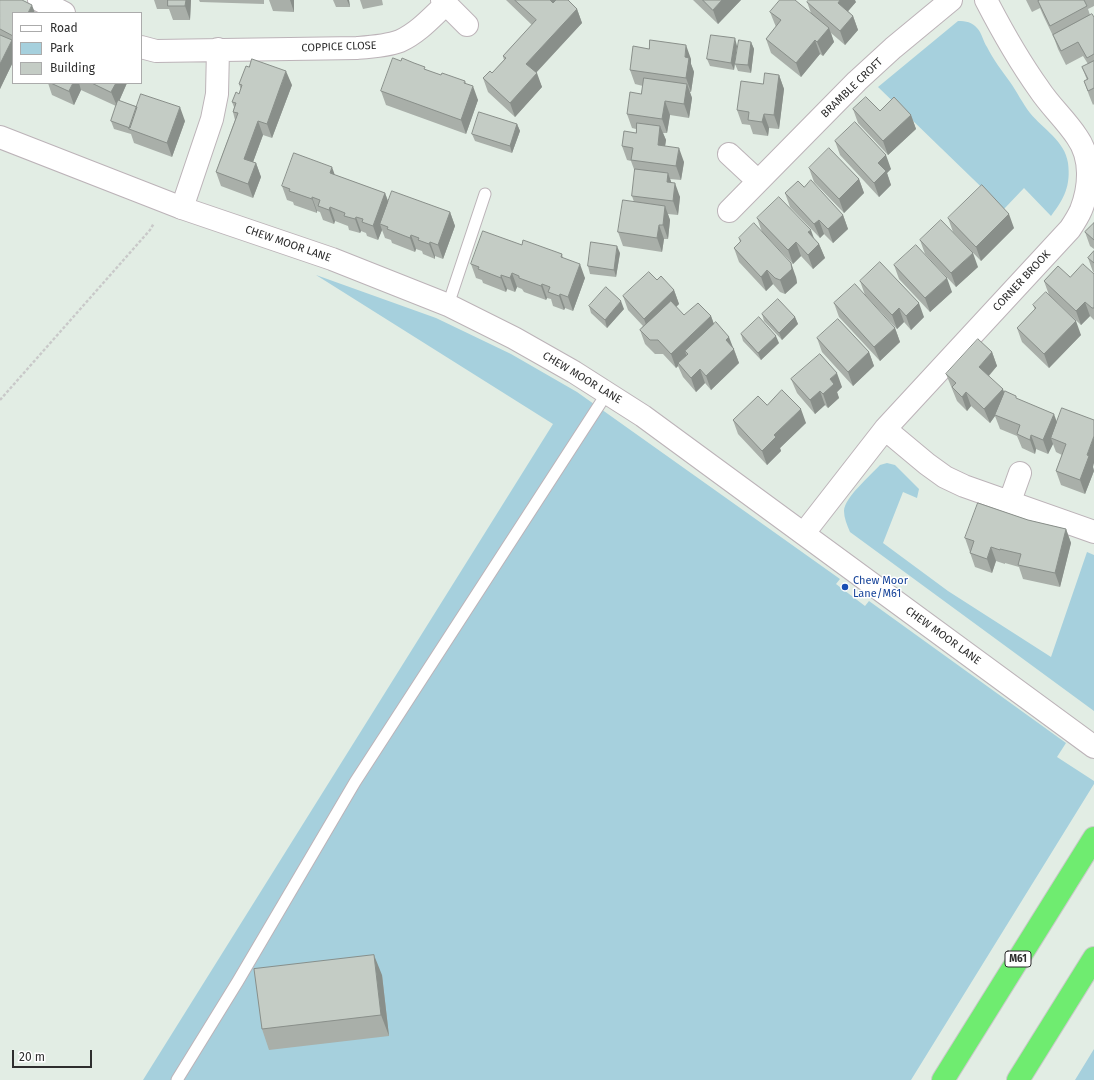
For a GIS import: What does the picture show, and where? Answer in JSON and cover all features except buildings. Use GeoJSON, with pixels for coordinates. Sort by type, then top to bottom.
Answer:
{"type":"FeatureCollection","features":[{"type":"Feature","properties":{"kind":"highway","name":"M61"},"geometry":{"type":"LineString","coordinates":[[943,1080],[1094,838]]}},
{"type":"Feature","properties":{"kind":"highway"},"geometry":{"type":"LineString","coordinates":[[1018,1080],[1094,958]]}},
{"type":"Feature","properties":{"kind":"street"},"geometry":{"type":"LineString","coordinates":[[39,0],[62,12]]}},
{"type":"Feature","properties":{"kind":"street","name":"BRAMBLE CROFT"},"geometry":{"type":"LineString","coordinates":[[729,211],[857,81],[893,48],[951,0]]}},
{"type":"Feature","properties":{"kind":"street","name":"CORNER BROOK"},"geometry":{"type":"LineString","coordinates":[[804,533],[885,429],[1070,229],[1081,211],[1087,190],[1088,173],[1086,156],[1078,137],[1046,99],[1031,78],[1009,44],[986,0]]}},
{"type":"Feature","properties":{"kind":"street","name":"COPPICE CLOSE"},"geometry":{"type":"LineString","coordinates":[[142,47],[156,51],[357,48],[378,46],[400,41],[416,31],[444,2],[467,25]]}},
{"type":"Feature","properties":{"kind":"street"},"geometry":{"type":"LineString","coordinates":[[174,205],[212,120],[217,94],[218,49]]}},
{"type":"Feature","properties":{"kind":"street","name":"CHEW MOOR LANE"},"geometry":{"type":"LineString","coordinates":[[0,137],[174,205],[332,259],[448,305],[514,338],[574,372],[643,416],[1094,746]]}},
{"type":"Feature","properties":{"kind":"street"},"geometry":{"type":"LineString","coordinates":[[729,154],[758,181]]}},
{"type":"Feature","properties":{"kind":"street"},"geometry":{"type":"LineString","coordinates":[[885,429],[945,478],[1094,532]]}},
{"type":"Feature","properties":{"kind":"street"},"geometry":{"type":"LineString","coordinates":[[1010,501],[1020,473]]}},
{"type":"Feature","properties":{"kind":"lane"},"geometry":{"type":"LineString","coordinates":[[448,305],[485,194]]}},
{"type":"Feature","properties":{"kind":"lane"},"geometry":{"type":"LineString","coordinates":[[177,1080],[238,981],[355,782],[607,393]]}},
{"type":"Feature","properties":{"kind":"path"},"geometry":{"type":"LineString","coordinates":[[0,400],[150,230],[174,205]]}},
{"type":"Feature","properties":{"kind":"green space"},"geometry":{"type":"Polygon","coordinates":[[[958,21],[971,23],[979,30],[992,56],[1027,109],[1063,148],[1069,171],[1066,192],[1060,204],[1051,216],[1024,188],[1004,209],[878,87],[958,21]]]}},
{"type":"Feature","properties":{"kind":"green space"},"geometry":{"type":"Polygon","coordinates":[[[316,275],[436,318],[511,354],[577,392],[840,579],[836,584],[865,606],[869,601],[1066,743],[1057,757],[1094,781],[1094,784],[911,1080],[143,1080],[553,424],[316,275]]]}},
{"type":"Feature","properties":{"kind":"green space"},"geometry":{"type":"Polygon","coordinates":[[[887,463],[895,465],[919,489],[917,498],[903,492],[883,543],[948,591],[1051,657],[1087,552],[1094,555],[1094,711],[850,532],[845,519],[844,511],[848,500],[880,465],[887,463]]]}},
{"type":"Feature","properties":{"kind":"green space"},"geometry":{"type":"Polygon","coordinates":[[[1094,1049],[1094,1080],[1075,1080],[1094,1049]]]}},
{"type":"Feature","properties":{"kind":"place","name":"Chew Moor Lane/M61"},"geometry":{"type":"Point","coordinates":[845,587]}}]}
